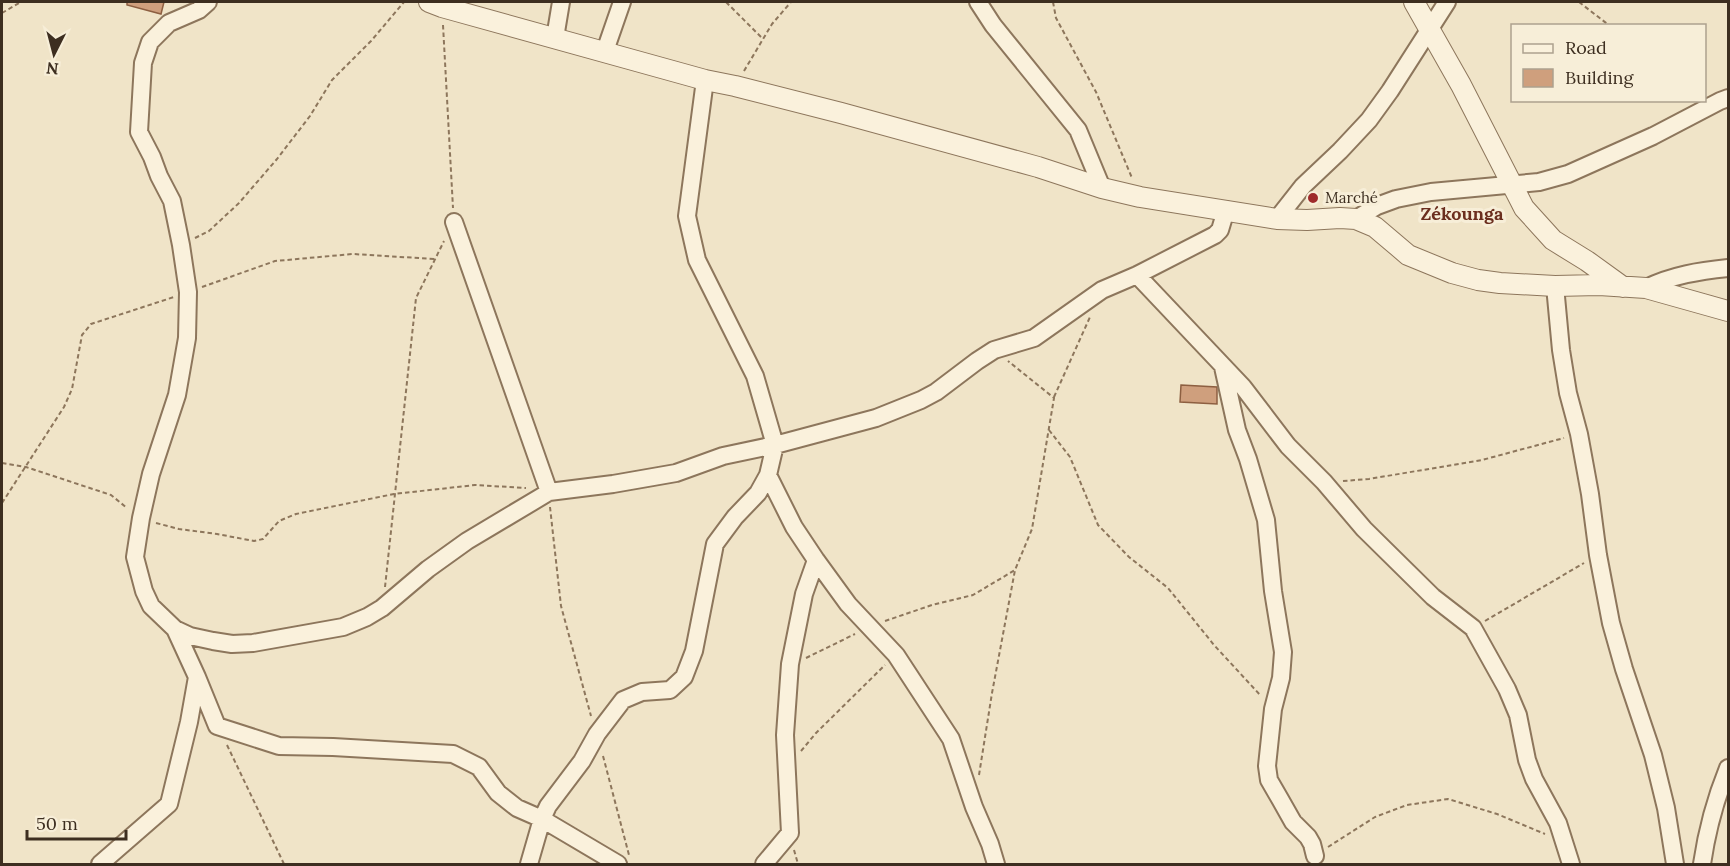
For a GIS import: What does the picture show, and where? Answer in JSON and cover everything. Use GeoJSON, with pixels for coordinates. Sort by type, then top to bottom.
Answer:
{"type":"FeatureCollection","features":[{"type":"Feature","properties":{"kind":"street"},"geometry":{"type":"LineString","coordinates":[[208,2],[199,10],[169,23],[150,42],[143,63],[139,132],[153,157],[159,176],[172,201],[188,292],[187,338],[177,395],[151,474],[135,557],[151,606],[175,629],[190,636],[213,641],[232,644],[253,643],[343,627],[382,608],[428,568],[467,541],[546,494],[676,473],[723,456],[775,445],[876,418],[921,400],[936,392],[994,350],[1034,338],[1102,290],[1215,235],[1220,230],[1226,210]]}},
{"type":"Feature","properties":{"kind":"street"},"geometry":{"type":"LineString","coordinates":[[555,38],[561,2]]}},
{"type":"Feature","properties":{"kind":"street"},"geometry":{"type":"LineString","coordinates":[[605,51],[622,2]]}},
{"type":"Feature","properties":{"kind":"street"},"geometry":{"type":"LineString","coordinates":[[978,2],[993,25],[1078,130],[1102,188]]}},
{"type":"Feature","properties":{"kind":"street"},"geometry":{"type":"LineString","coordinates":[[1414,2],[1461,85],[1524,208],[1553,240],[1623,287]]}},
{"type":"Feature","properties":{"kind":"street"},"geometry":{"type":"LineString","coordinates":[[1277,219],[1303,186],[1340,152],[1369,120],[1447,2]]}},
{"type":"Feature","properties":{"kind":"street"},"geometry":{"type":"LineString","coordinates":[[435,4],[705,80],[841,113],[1140,197],[1277,219],[1356,219],[1375,227],[1408,255],[1452,273],[1500,283],[1646,288],[1728,311]]}},
{"type":"Feature","properties":{"kind":"street"},"geometry":{"type":"LineString","coordinates":[[529,864],[548,806],[623,700],[642,692],[670,690],[684,677],[694,651],[715,544],[735,517],[758,493],[768,475],[775,445],[755,376],[697,260],[687,216],[705,80]]}},
{"type":"Feature","properties":{"kind":"street"},"geometry":{"type":"LineString","coordinates":[[1356,219],[1377,206],[1396,199],[1431,192],[1539,182],[1568,174],[1653,136],[1728,98]]}},
{"type":"Feature","properties":{"kind":"street"},"geometry":{"type":"LineString","coordinates":[[454,222],[546,494]]}},
{"type":"Feature","properties":{"kind":"street"},"geometry":{"type":"LineString","coordinates":[[1646,288],[1683,274],[1728,268]]}},
{"type":"Feature","properties":{"kind":"street"},"geometry":{"type":"LineString","coordinates":[[1137,274],[1243,387],[1288,446],[1324,482],[1364,529],[1433,597],[1473,628],[1511,697],[1518,714],[1527,760],[1534,779],[1558,823],[1571,864]]}},
{"type":"Feature","properties":{"kind":"street"},"geometry":{"type":"LineString","coordinates":[[1555,286],[1568,393],[1579,434],[1611,623],[1653,755],[1666,808],[1675,864]]}},
{"type":"Feature","properties":{"kind":"street"},"geometry":{"type":"LineString","coordinates":[[1223,366],[1237,430],[1266,520],[1273,591],[1283,652],[1281,678],[1273,709],[1267,766],[1269,780],[1293,822],[1308,837],[1315,856]]}},
{"type":"Feature","properties":{"kind":"street"},"geometry":{"type":"LineString","coordinates":[[768,475],[794,527],[816,560],[849,604],[896,655],[951,739],[996,864]]}},
{"type":"Feature","properties":{"kind":"street"},"geometry":{"type":"LineString","coordinates":[[764,864],[790,833],[785,735],[790,664],[804,594],[816,560]]}},
{"type":"Feature","properties":{"kind":"street"},"geometry":{"type":"LineString","coordinates":[[175,629],[217,726],[279,746],[453,754],[479,767],[498,793],[517,808],[542,819],[618,864]]}},
{"type":"Feature","properties":{"kind":"street"},"geometry":{"type":"LineString","coordinates":[[100,864],[169,804],[189,722],[197,677]]}},
{"type":"Feature","properties":{"kind":"street"},"geometry":{"type":"LineString","coordinates":[[1702,864],[1707,829],[1728,768]]}},
{"type":"Feature","properties":{"kind":"path"},"geometry":{"type":"LineString","coordinates":[[2,13],[21,2]]}},
{"type":"Feature","properties":{"kind":"path"},"geometry":{"type":"LineString","coordinates":[[181,245],[209,231],[239,203],[278,159],[310,116],[332,80],[404,2]]}},
{"type":"Feature","properties":{"kind":"path"},"geometry":{"type":"LineString","coordinates":[[726,2],[763,39]]}},
{"type":"Feature","properties":{"kind":"path"},"geometry":{"type":"LineString","coordinates":[[735,86],[772,24],[791,2]]}},
{"type":"Feature","properties":{"kind":"path"},"geometry":{"type":"LineString","coordinates":[[1053,2],[1056,18],[1096,92],[1140,197]]}},
{"type":"Feature","properties":{"kind":"path"},"geometry":{"type":"LineString","coordinates":[[1579,2],[1607,24]]}},
{"type":"Feature","properties":{"kind":"path"},"geometry":{"type":"LineString","coordinates":[[382,608],[416,298],[454,222],[435,4]]}},
{"type":"Feature","properties":{"kind":"path"},"geometry":{"type":"LineString","coordinates":[[2,503],[64,407],[72,389],[81,335],[91,324],[275,261],[353,254],[435,259]]}},
{"type":"Feature","properties":{"kind":"path"},"geometry":{"type":"LineString","coordinates":[[974,807],[1015,570],[1032,529],[1054,398],[1102,290]]}},
{"type":"Feature","properties":{"kind":"path"},"geometry":{"type":"LineString","coordinates":[[994,350],[1054,398]]}},
{"type":"Feature","properties":{"kind":"path"},"geometry":{"type":"LineString","coordinates":[[1049,429],[1071,457],[1098,525],[1129,557],[1168,588],[1214,645],[1273,709]]}},
{"type":"Feature","properties":{"kind":"path"},"geometry":{"type":"LineString","coordinates":[[1324,482],[1369,478],[1482,460],[1579,434]]}},
{"type":"Feature","properties":{"kind":"path"},"geometry":{"type":"LineString","coordinates":[[2,463],[26,467],[111,495],[141,518],[179,529],[254,541],[263,539],[279,521],[296,514],[394,494],[475,485],[528,488],[546,494],[561,606],[632,864]]}},
{"type":"Feature","properties":{"kind":"path"},"geometry":{"type":"LineString","coordinates":[[1473,628],[1598,555]]}},
{"type":"Feature","properties":{"kind":"path"},"geometry":{"type":"LineString","coordinates":[[790,664],[822,651],[869,626],[932,605],[973,595],[1015,570]]}},
{"type":"Feature","properties":{"kind":"path"},"geometry":{"type":"LineString","coordinates":[[788,768],[816,733],[896,655]]}},
{"type":"Feature","properties":{"kind":"path"},"geometry":{"type":"LineString","coordinates":[[217,726],[284,864]]}},
{"type":"Feature","properties":{"kind":"path"},"geometry":{"type":"LineString","coordinates":[[1315,856],[1375,817],[1407,805],[1448,799],[1497,814],[1564,842]]}},
{"type":"Feature","properties":{"kind":"building"},"geometry":{"type":"Polygon","coordinates":[[[127,2],[164,2],[161,14],[127,5],[127,2]]]}},
{"type":"Feature","properties":{"kind":"building"},"geometry":{"type":"Polygon","coordinates":[[[1181,385],[1217,387],[1217,404],[1180,402],[1181,385]]]}},
{"type":"Feature","properties":{"kind":"place","name":"Marché"},"geometry":{"type":"Point","coordinates":[1313,198]}},
{"type":"Feature","properties":{"kind":"district","name":"Zékounga"},"geometry":{"type":"Point","coordinates":[1462,214]}}]}
